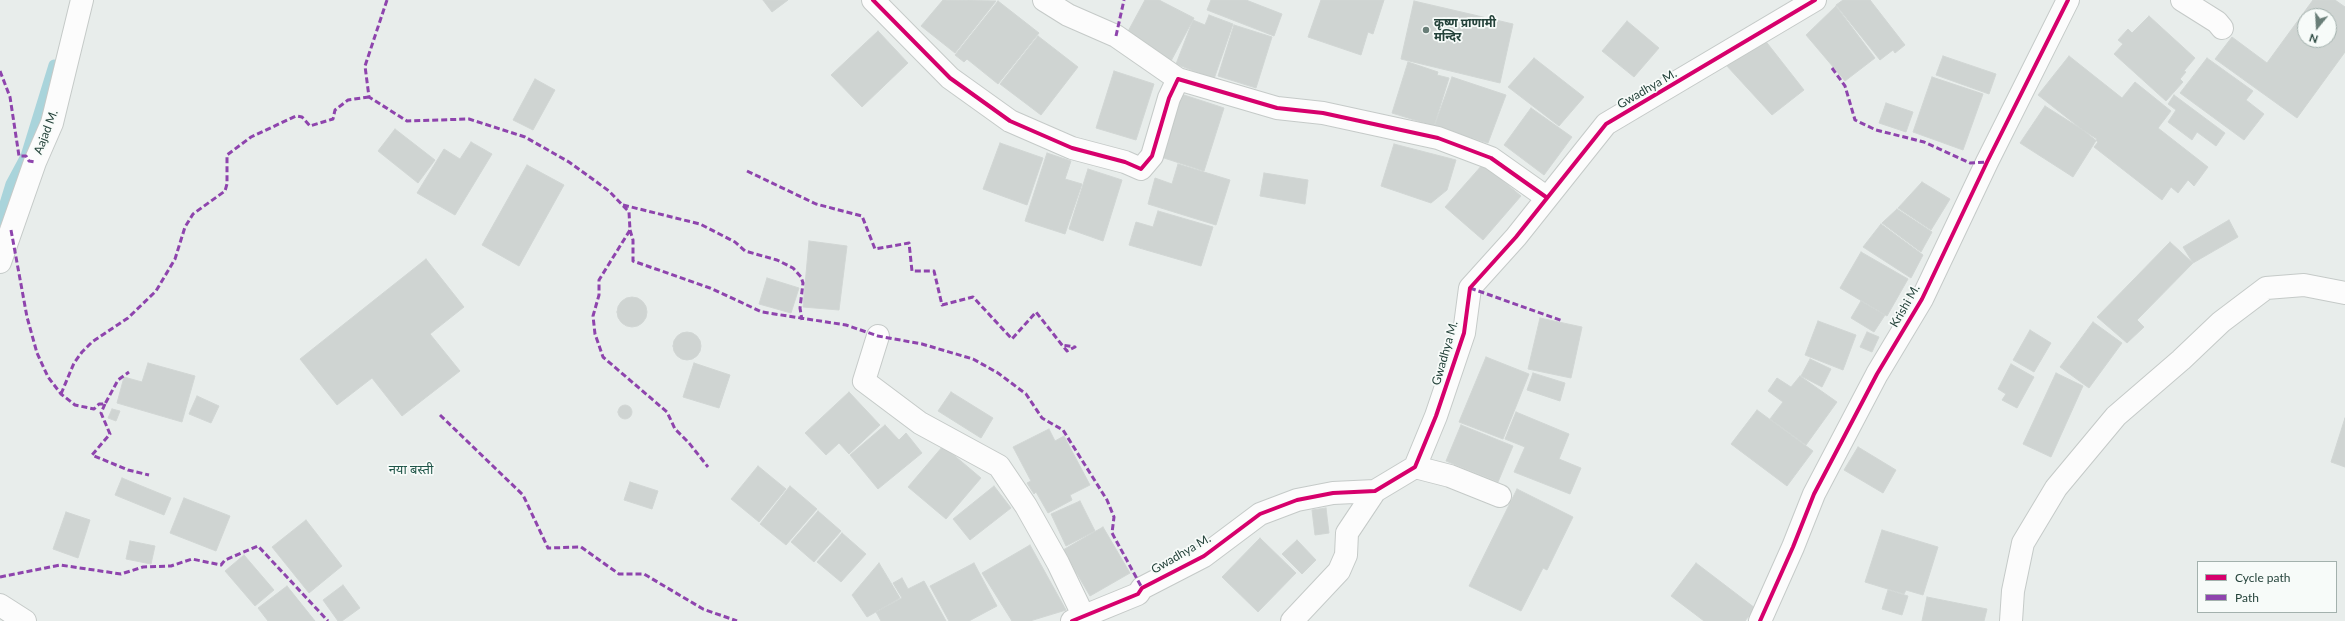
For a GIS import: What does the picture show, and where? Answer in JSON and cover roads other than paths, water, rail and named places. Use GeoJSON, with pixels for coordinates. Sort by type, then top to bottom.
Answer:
{"type":"FeatureCollection","features":[{"type":"Feature","properties":{"kind":"street","name":"Aajad M."},"geometry":{"type":"LineString","coordinates":[[0,262],[35,162],[52,123],[82,0]]}},
{"type":"Feature","properties":{"kind":"street"},"geometry":{"type":"LineString","coordinates":[[873,0],[950,78],[1010,121],[1072,148],[1125,162],[1141,169],[1152,156],[1169,98],[1178,79]]}},
{"type":"Feature","properties":{"kind":"street"},"geometry":{"type":"LineString","coordinates":[[1044,0],[1068,15],[1116,36],[1178,79],[1277,108],[1330,115],[1438,138],[1491,158],[1546,197]]}},
{"type":"Feature","properties":{"kind":"street","name":"Gwadhya M."},"geometry":{"type":"LineString","coordinates":[[1078,619],[1138,594],[1142,588],[1204,556],[1260,514],[1297,500],[1333,493],[1375,491],[1415,467],[1436,416],[1464,333],[1470,288],[1516,237],[1546,197],[1606,124],[1815,0]]}},
{"type":"Feature","properties":{"kind":"street","name":"Krishi M."},"geometry":{"type":"LineString","coordinates":[[1760,621],[1793,547],[1814,494],[1877,374],[1922,299],[1987,162],[2068,0]]}},
{"type":"Feature","properties":{"kind":"street"},"geometry":{"type":"LineString","coordinates":[[2182,0],[2217,22],[2222,28]]}},
{"type":"Feature","properties":{"kind":"street"},"geometry":{"type":"LineString","coordinates":[[2011,621],[2014,591],[2022,543],[2056,488],[2116,416],[2181,360],[2221,322],[2266,288],[2304,285],[2345,293]]}},
{"type":"Feature","properties":{"kind":"street"},"geometry":{"type":"LineString","coordinates":[[878,336],[864,381],[920,423],[999,466],[1026,506],[1058,562],[1078,619]]}},
{"type":"Feature","properties":{"kind":"street"},"geometry":{"type":"LineString","coordinates":[[1415,467],[1450,476],[1500,496]]}},
{"type":"Feature","properties":{"kind":"street"},"geometry":{"type":"LineString","coordinates":[[1292,621],[1339,571],[1346,555],[1346,533],[1375,491]]}},
{"type":"Feature","properties":{"kind":"street"},"geometry":{"type":"LineString","coordinates":[[0,605],[25,621]]}},
{"type":"Feature","properties":{"kind":"waterway"},"geometry":{"type":"LineString","coordinates":[[0,220],[11,184],[26,156],[54,65]]}},
{"type":"Feature","properties":{"kind":"place","name":"कृष्ण प्राणामी मन्दिर"},"geometry":{"type":"Point","coordinates":[1426,30]}},
{"type":"Feature","properties":{"kind":"district","name":"नया बस्ती"},"geometry":{"type":"Point","coordinates":[411,470]}}]}
